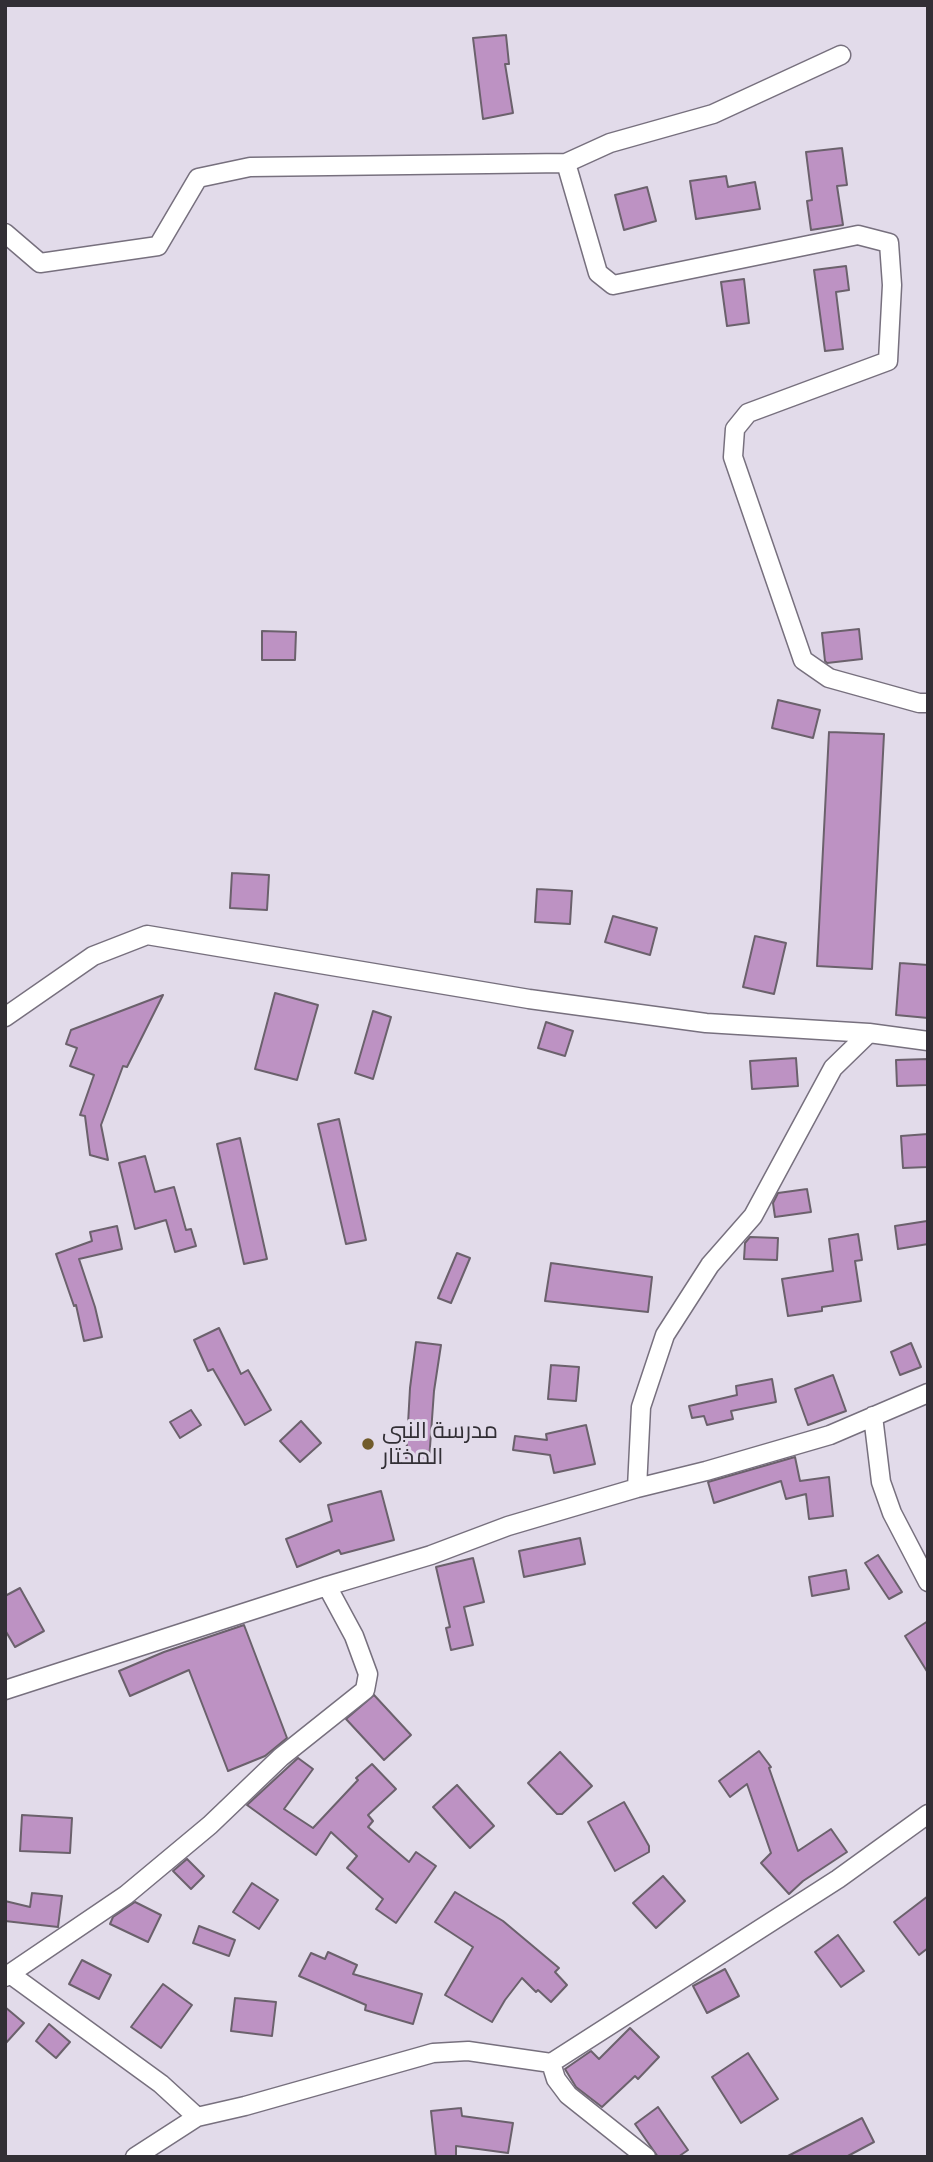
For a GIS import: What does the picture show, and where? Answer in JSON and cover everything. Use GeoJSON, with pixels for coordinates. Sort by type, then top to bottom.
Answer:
{"type":"FeatureCollection","features":[{"type":"Feature","properties":{"kind":"street"},"geometry":{"type":"LineString","coordinates":[[5,233],[40,263],[158,246],[198,178],[250,167],[566,163],[611,143],[713,114],[841,55]]}},
{"type":"Feature","properties":{"kind":"street"},"geometry":{"type":"LineString","coordinates":[[566,163],[598,273],[612,285],[858,235],[889,243],[892,285],[888,361],[748,413],[735,429],[733,457],[803,660],[829,678],[928,704]]}},
{"type":"Feature","properties":{"kind":"street"},"geometry":{"type":"LineString","coordinates":[[5,1017],[93,956],[147,935],[529,999],[706,1023],[869,1033],[928,1041]]}},
{"type":"Feature","properties":{"kind":"street"},"geometry":{"type":"LineString","coordinates":[[637,1488],[641,1407],[665,1335],[710,1265],[753,1216],[833,1068],[869,1033]]}},
{"type":"Feature","properties":{"kind":"street"},"geometry":{"type":"LineString","coordinates":[[5,1690],[431,1555],[508,1526],[830,1435],[928,1393]]}},
{"type":"Feature","properties":{"kind":"street"},"geometry":{"type":"LineString","coordinates":[[873,1416],[881,1482],[892,1513],[928,1582]]}},
{"type":"Feature","properties":{"kind":"street"},"geometry":{"type":"LineString","coordinates":[[197,2117],[161,2084],[8,1975],[126,1895],[210,1825],[281,1757],[365,1690],[368,1674],[354,1636],[327,1586]]}},
{"type":"Feature","properties":{"kind":"street"},"geometry":{"type":"LineString","coordinates":[[135,2157],[197,2117],[433,2053],[468,2051],[551,2063],[838,1879],[928,1814]]}},
{"type":"Feature","properties":{"kind":"street"},"geometry":{"type":"LineString","coordinates":[[551,2063],[556,2079],[568,2095],[646,2157]]}},
{"type":"Feature","properties":{"kind":"building"},"geometry":{"type":"Polygon","coordinates":[[[506,35],[509,64],[505,64],[513,113],[483,119],[473,38],[506,35]]]}},
{"type":"Feature","properties":{"kind":"building"},"geometry":{"type":"Polygon","coordinates":[[[842,148],[847,185],[837,186],[843,225],[811,230],[807,201],[812,200],[806,152],[842,148]]]}},
{"type":"Feature","properties":{"kind":"building"},"geometry":{"type":"Polygon","coordinates":[[[726,176],[728,187],[755,182],[760,209],[696,219],[690,181],[726,176]]]}},
{"type":"Feature","properties":{"kind":"building"},"geometry":{"type":"Polygon","coordinates":[[[647,187],[656,221],[624,230],[615,195],[647,187]]]}},
{"type":"Feature","properties":{"kind":"building"},"geometry":{"type":"Polygon","coordinates":[[[846,266],[849,290],[836,292],[843,349],[825,351],[814,270],[846,266]]]}},
{"type":"Feature","properties":{"kind":"building"},"geometry":{"type":"Polygon","coordinates":[[[744,279],[749,323],[727,326],[721,282],[744,279]]]}},
{"type":"Feature","properties":{"kind":"building"},"geometry":{"type":"Polygon","coordinates":[[[859,629],[862,659],[827,663],[825,661],[822,633],[859,629]]]}},
{"type":"Feature","properties":{"kind":"building"},"geometry":{"type":"Polygon","coordinates":[[[262,631],[296,632],[295,660],[262,660],[262,631]]]}},
{"type":"Feature","properties":{"kind":"building"},"geometry":{"type":"Polygon","coordinates":[[[778,700],[820,710],[813,738],[772,728],[778,700]]]}},
{"type":"Feature","properties":{"kind":"building"},"geometry":{"type":"Polygon","coordinates":[[[829,732],[884,734],[872,969],[817,966],[829,732]]]}},
{"type":"Feature","properties":{"kind":"building"},"geometry":{"type":"Polygon","coordinates":[[[232,873],[269,875],[267,910],[230,908],[232,873]]]}},
{"type":"Feature","properties":{"kind":"building"},"geometry":{"type":"Polygon","coordinates":[[[537,889],[572,891],[570,924],[535,922],[537,889]]]}},
{"type":"Feature","properties":{"kind":"building"},"geometry":{"type":"Polygon","coordinates":[[[613,916],[657,928],[650,955],[605,942],[613,916]]]}},
{"type":"Feature","properties":{"kind":"building"},"geometry":{"type":"Polygon","coordinates":[[[755,936],[786,943],[774,994],[743,987],[755,936]]]}},
{"type":"Feature","properties":{"kind":"building"},"geometry":{"type":"Polygon","coordinates":[[[900,963],[928,965],[928,1018],[896,1015],[900,963]]]}},
{"type":"Feature","properties":{"kind":"building"},"geometry":{"type":"Polygon","coordinates":[[[275,993],[318,1005],[297,1080],[255,1069],[275,993]]]}},
{"type":"Feature","properties":{"kind":"building"},"geometry":{"type":"Polygon","coordinates":[[[163,995],[127,1067],[123,1066],[101,1125],[108,1160],[90,1155],[85,1116],[80,1115],[94,1075],[70,1066],[77,1048],[66,1044],[71,1030],[163,995]]]}},
{"type":"Feature","properties":{"kind":"building"},"geometry":{"type":"Polygon","coordinates":[[[373,1011],[391,1017],[373,1079],[355,1073],[373,1011]]]}},
{"type":"Feature","properties":{"kind":"building"},"geometry":{"type":"Polygon","coordinates":[[[546,1022],[573,1031],[565,1056],[538,1048],[546,1022]]]}},
{"type":"Feature","properties":{"kind":"building"},"geometry":{"type":"Polygon","coordinates":[[[796,1058],[798,1086],[752,1089],[750,1061],[796,1058]]]}},
{"type":"Feature","properties":{"kind":"building"},"geometry":{"type":"Polygon","coordinates":[[[928,1059],[928,1085],[897,1086],[896,1060],[928,1059]]]}},
{"type":"Feature","properties":{"kind":"building"},"geometry":{"type":"Polygon","coordinates":[[[339,1119],[366,1240],[346,1244],[318,1124],[339,1119]]]}},
{"type":"Feature","properties":{"kind":"building"},"geometry":{"type":"Polygon","coordinates":[[[928,1134],[928,1167],[903,1168],[901,1136],[928,1134]]]}},
{"type":"Feature","properties":{"kind":"building"},"geometry":{"type":"Polygon","coordinates":[[[240,1138],[267,1259],[244,1264],[217,1144],[240,1138]]]}},
{"type":"Feature","properties":{"kind":"building"},"geometry":{"type":"Polygon","coordinates":[[[145,1156],[155,1192],[174,1187],[186,1230],[191,1229],[196,1246],[175,1252],[166,1220],[135,1229],[119,1163],[145,1156]]]}},
{"type":"Feature","properties":{"kind":"building"},"geometry":{"type":"Polygon","coordinates":[[[807,1189],[811,1212],[775,1217],[773,1203],[778,1193],[807,1189]]]}},
{"type":"Feature","properties":{"kind":"building"},"geometry":{"type":"Polygon","coordinates":[[[927,1221],[928,1244],[898,1249],[895,1226],[927,1221]]]}},
{"type":"Feature","properties":{"kind":"building"},"geometry":{"type":"Polygon","coordinates":[[[117,1226],[122,1249],[79,1259],[102,1337],[84,1341],[76,1305],[74,1306],[56,1254],[92,1241],[90,1232],[117,1226]]]}},
{"type":"Feature","properties":{"kind":"building"},"geometry":{"type":"Polygon","coordinates":[[[858,1234],[862,1260],[855,1261],[861,1301],[788,1316],[782,1279],[833,1271],[829,1239],[858,1234]]]}},
{"type":"Feature","properties":{"kind":"building"},"geometry":{"type":"Polygon","coordinates":[[[750,1237],[778,1238],[777,1260],[744,1259],[745,1243],[750,1237]]]}},
{"type":"Feature","properties":{"kind":"building"},"geometry":{"type":"Polygon","coordinates":[[[457,1253],[470,1258],[451,1303],[438,1298],[457,1253]]]}},
{"type":"Feature","properties":{"kind":"building"},"geometry":{"type":"Polygon","coordinates":[[[551,1263],[652,1277],[648,1312],[545,1301],[551,1263]]]}},
{"type":"Feature","properties":{"kind":"building"},"geometry":{"type":"Polygon","coordinates":[[[219,1328],[241,1374],[248,1370],[271,1410],[245,1425],[213,1369],[208,1371],[194,1340],[219,1328]]]}},
{"type":"Feature","properties":{"kind":"building"},"geometry":{"type":"Polygon","coordinates":[[[416,1342],[441,1345],[434,1391],[429,1461],[406,1460],[416,1342]]]}},
{"type":"Feature","properties":{"kind":"building"},"geometry":{"type":"Polygon","coordinates":[[[911,1343],[921,1367],[900,1375],[891,1352],[911,1343]]]}},
{"type":"Feature","properties":{"kind":"building"},"geometry":{"type":"Polygon","coordinates":[[[551,1365],[579,1367],[576,1401],[548,1399],[551,1365]]]}},
{"type":"Feature","properties":{"kind":"building"},"geometry":{"type":"Polygon","coordinates":[[[833,1375],[846,1411],[808,1425],[795,1389],[833,1375]]]}},
{"type":"Feature","properties":{"kind":"building"},"geometry":{"type":"Polygon","coordinates":[[[772,1379],[776,1402],[731,1411],[733,1419],[707,1425],[704,1416],[692,1418],[689,1406],[737,1395],[736,1386],[772,1379]]]}},
{"type":"Feature","properties":{"kind":"building"},"geometry":{"type":"Polygon","coordinates":[[[191,1410],[201,1425],[180,1438],[170,1422],[191,1410]]]}},
{"type":"Feature","properties":{"kind":"building"},"geometry":{"type":"Polygon","coordinates":[[[301,1421],[321,1443],[300,1462],[280,1441],[301,1421]]]}},
{"type":"Feature","properties":{"kind":"building"},"geometry":{"type":"Polygon","coordinates":[[[586,1425],[595,1464],[554,1473],[550,1455],[513,1450],[515,1436],[547,1440],[546,1434],[586,1425]]]}},
{"type":"Feature","properties":{"kind":"building"},"geometry":{"type":"Polygon","coordinates":[[[795,1457],[800,1481],[829,1477],[833,1516],[809,1519],[806,1494],[786,1499],[781,1481],[714,1503],[708,1482],[795,1457]]]}},
{"type":"Feature","properties":{"kind":"building"},"geometry":{"type":"Polygon","coordinates":[[[381,1491],[394,1540],[341,1554],[339,1550],[297,1567],[286,1539],[332,1521],[328,1505],[381,1491]]]}},
{"type":"Feature","properties":{"kind":"building"},"geometry":{"type":"Polygon","coordinates":[[[580,1538],[585,1564],[524,1577],[519,1551],[580,1538]]]}},
{"type":"Feature","properties":{"kind":"building"},"geometry":{"type":"Polygon","coordinates":[[[878,1555],[902,1592],[889,1599],[865,1563],[878,1555]]]}},
{"type":"Feature","properties":{"kind":"building"},"geometry":{"type":"Polygon","coordinates":[[[473,1558],[484,1602],[464,1607],[473,1645],[451,1650],[446,1628],[450,1627],[436,1567],[473,1558]]]}},
{"type":"Feature","properties":{"kind":"building"},"geometry":{"type":"Polygon","coordinates":[[[846,1570],[849,1589],[812,1596],[809,1577],[846,1570]]]}},
{"type":"Feature","properties":{"kind":"building"},"geometry":{"type":"Polygon","coordinates":[[[20,1588],[44,1631],[15,1647],[5,1630],[5,1596],[20,1588]]]}},
{"type":"Feature","properties":{"kind":"building"},"geometry":{"type":"Polygon","coordinates":[[[928,1621],[928,1673],[905,1636],[928,1621]]]}},
{"type":"Feature","properties":{"kind":"building"},"geometry":{"type":"Polygon","coordinates":[[[244,1625],[287,1738],[265,1756],[228,1771],[189,1670],[130,1696],[119,1671],[164,1652],[244,1625]]]}},
{"type":"Feature","properties":{"kind":"building"},"geometry":{"type":"Polygon","coordinates":[[[374,1695],[411,1735],[384,1760],[346,1719],[374,1695]]]}},
{"type":"Feature","properties":{"kind":"building"},"geometry":{"type":"Polygon","coordinates":[[[759,1751],[771,1767],[769,1768],[798,1851],[831,1829],[847,1852],[803,1881],[789,1894],[761,1863],[771,1853],[747,1784],[730,1797],[719,1781],[759,1751]]]}},
{"type":"Feature","properties":{"kind":"building"},"geometry":{"type":"Polygon","coordinates":[[[560,1752],[592,1786],[562,1814],[557,1814],[528,1783],[560,1752]]]}},
{"type":"Feature","properties":{"kind":"building"},"geometry":{"type":"Polygon","coordinates":[[[298,1758],[313,1769],[284,1809],[313,1828],[358,1780],[356,1778],[372,1764],[396,1789],[368,1815],[373,1821],[368,1827],[409,1862],[416,1852],[436,1866],[396,1923],[376,1909],[383,1899],[347,1868],[357,1856],[331,1832],[316,1855],[247,1805],[298,1758]]]}},
{"type":"Feature","properties":{"kind":"building"},"geometry":{"type":"Polygon","coordinates":[[[457,1785],[494,1826],[470,1848],[433,1807],[457,1785]]]}},
{"type":"Feature","properties":{"kind":"building"},"geometry":{"type":"Polygon","coordinates":[[[624,1802],[649,1846],[649,1852],[615,1871],[588,1822],[624,1802]]]}},
{"type":"Feature","properties":{"kind":"building"},"geometry":{"type":"Polygon","coordinates":[[[22,1815],[72,1818],[70,1853],[20,1851],[22,1815]]]}},
{"type":"Feature","properties":{"kind":"building"},"geometry":{"type":"Polygon","coordinates":[[[187,1859],[204,1876],[191,1889],[173,1871],[187,1859]]]}},
{"type":"Feature","properties":{"kind":"building"},"geometry":{"type":"Polygon","coordinates":[[[663,1876],[685,1901],[656,1928],[633,1903],[663,1876]]]}},
{"type":"Feature","properties":{"kind":"building"},"geometry":{"type":"Polygon","coordinates":[[[252,1883],[278,1900],[259,1929],[233,1912],[252,1883]]]}},
{"type":"Feature","properties":{"kind":"building"},"geometry":{"type":"Polygon","coordinates":[[[455,1892],[503,1921],[559,1968],[555,1972],[567,1985],[551,2002],[522,1978],[492,2022],[445,1995],[473,1947],[435,1922],[455,1892]]]}},
{"type":"Feature","properties":{"kind":"building"},"geometry":{"type":"Polygon","coordinates":[[[32,1893],[62,1896],[58,1927],[5,1921],[5,1901],[30,1907],[32,1893]]]}},
{"type":"Feature","properties":{"kind":"building"},"geometry":{"type":"Polygon","coordinates":[[[928,1896],[928,1948],[919,1955],[894,1922],[928,1896]]]}},
{"type":"Feature","properties":{"kind":"building"},"geometry":{"type":"Polygon","coordinates":[[[135,1902],[161,1915],[148,1942],[110,1924],[113,1917],[135,1902]]]}},
{"type":"Feature","properties":{"kind":"building"},"geometry":{"type":"Polygon","coordinates":[[[199,1926],[235,1940],[229,1956],[193,1943],[199,1926]]]}},
{"type":"Feature","properties":{"kind":"building"},"geometry":{"type":"Polygon","coordinates":[[[838,1935],[864,1971],[841,1987],[815,1952],[838,1935]]]}},
{"type":"Feature","properties":{"kind":"building"},"geometry":{"type":"Polygon","coordinates":[[[328,1952],[357,1965],[353,1974],[422,1994],[413,2024],[365,2010],[366,2005],[299,1976],[311,1953],[325,1959],[328,1952]]]}},
{"type":"Feature","properties":{"kind":"building"},"geometry":{"type":"Polygon","coordinates":[[[82,1960],[111,1975],[99,1999],[69,1984],[82,1960]]]}},
{"type":"Feature","properties":{"kind":"building"},"geometry":{"type":"Polygon","coordinates":[[[725,1969],[739,1996],[707,2013],[693,1986],[725,1969]]]}},
{"type":"Feature","properties":{"kind":"building"},"geometry":{"type":"Polygon","coordinates":[[[163,1984],[192,2005],[161,2048],[131,2027],[163,1984]]]}},
{"type":"Feature","properties":{"kind":"building"},"geometry":{"type":"Polygon","coordinates":[[[235,1998],[276,2002],[272,2036],[231,2031],[235,1998]]]}},
{"type":"Feature","properties":{"kind":"building"},"geometry":{"type":"Polygon","coordinates":[[[5,2007],[24,2023],[5,2044],[5,2007]]]}},
{"type":"Feature","properties":{"kind":"building"},"geometry":{"type":"Polygon","coordinates":[[[49,2024],[70,2042],[56,2058],[36,2041],[49,2024]]]}},
{"type":"Feature","properties":{"kind":"building"},"geometry":{"type":"Polygon","coordinates":[[[630,2028],[659,2057],[638,2079],[635,2076],[602,2107],[576,2087],[565,2069],[591,2051],[599,2059],[630,2028]]]}},
{"type":"Feature","properties":{"kind":"building"},"geometry":{"type":"Polygon","coordinates":[[[748,2053],[778,2099],[741,2123],[712,2077],[748,2053]]]}},
{"type":"Feature","properties":{"kind":"building"},"geometry":{"type":"Polygon","coordinates":[[[658,2107],[688,2150],[678,2157],[658,2157],[635,2124],[658,2107]]]}},
{"type":"Feature","properties":{"kind":"building"},"geometry":{"type":"Polygon","coordinates":[[[461,2108],[462,2116],[513,2123],[508,2153],[456,2146],[456,2157],[436,2157],[431,2111],[461,2108]]]}},
{"type":"Feature","properties":{"kind":"building"},"geometry":{"type":"Polygon","coordinates":[[[862,2118],[874,2142],[846,2157],[786,2157],[862,2118]]]}},
{"type":"Feature","properties":{"kind":"place","name":"مدرسة النبي المختار"},"geometry":{"type":"Point","coordinates":[368,1444]}}]}
